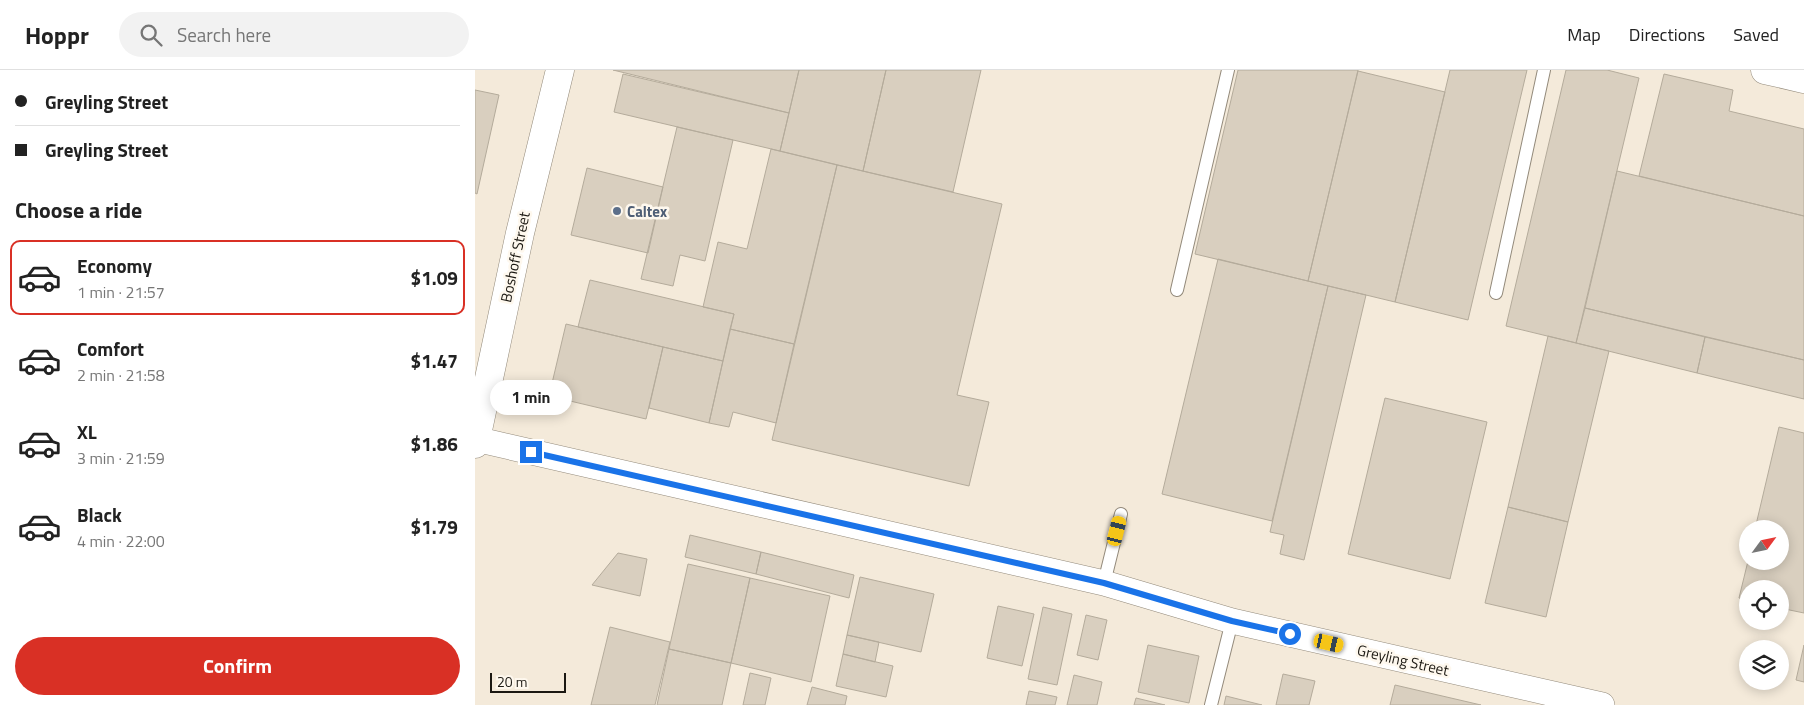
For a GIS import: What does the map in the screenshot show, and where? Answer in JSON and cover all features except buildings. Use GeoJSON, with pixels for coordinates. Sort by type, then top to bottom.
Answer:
{"type":"FeatureCollection","features":[{"type":"Feature","properties":{"kind":"main road","name":"Boshoff Street"},"geometry":{"type":"LineString","coordinates":[[475,441],[520,233],[560,70]]}},
{"type":"Feature","properties":{"kind":"main road"},"geometry":{"type":"LineString","coordinates":[[1765,70],[1804,79]]}},
{"type":"Feature","properties":{"kind":"street","name":"Greyling Street"},"geometry":{"type":"LineString","coordinates":[[475,441],[1104,583],[1232,621],[1602,705]]}},
{"type":"Feature","properties":{"kind":"lane"},"geometry":{"type":"LineString","coordinates":[[1177,290],[1228,70]]}},
{"type":"Feature","properties":{"kind":"lane"},"geometry":{"type":"LineString","coordinates":[[1496,293],[1544,70]]}},
{"type":"Feature","properties":{"kind":"lane"},"geometry":{"type":"LineString","coordinates":[[1104,583],[1121,514]]}},
{"type":"Feature","properties":{"kind":"lane"},"geometry":{"type":"LineString","coordinates":[[1211,705],[1232,621]]}},
{"type":"Feature","properties":{"kind":"place","name":"Caltex"},"geometry":{"type":"Point","coordinates":[617,211]}},
{"type":"Feature","properties":{"kind":"route"},"geometry":{"type":"LineString","coordinates":[[531,452],[1104,583],[1232,621],[1290,634]]}}]}
